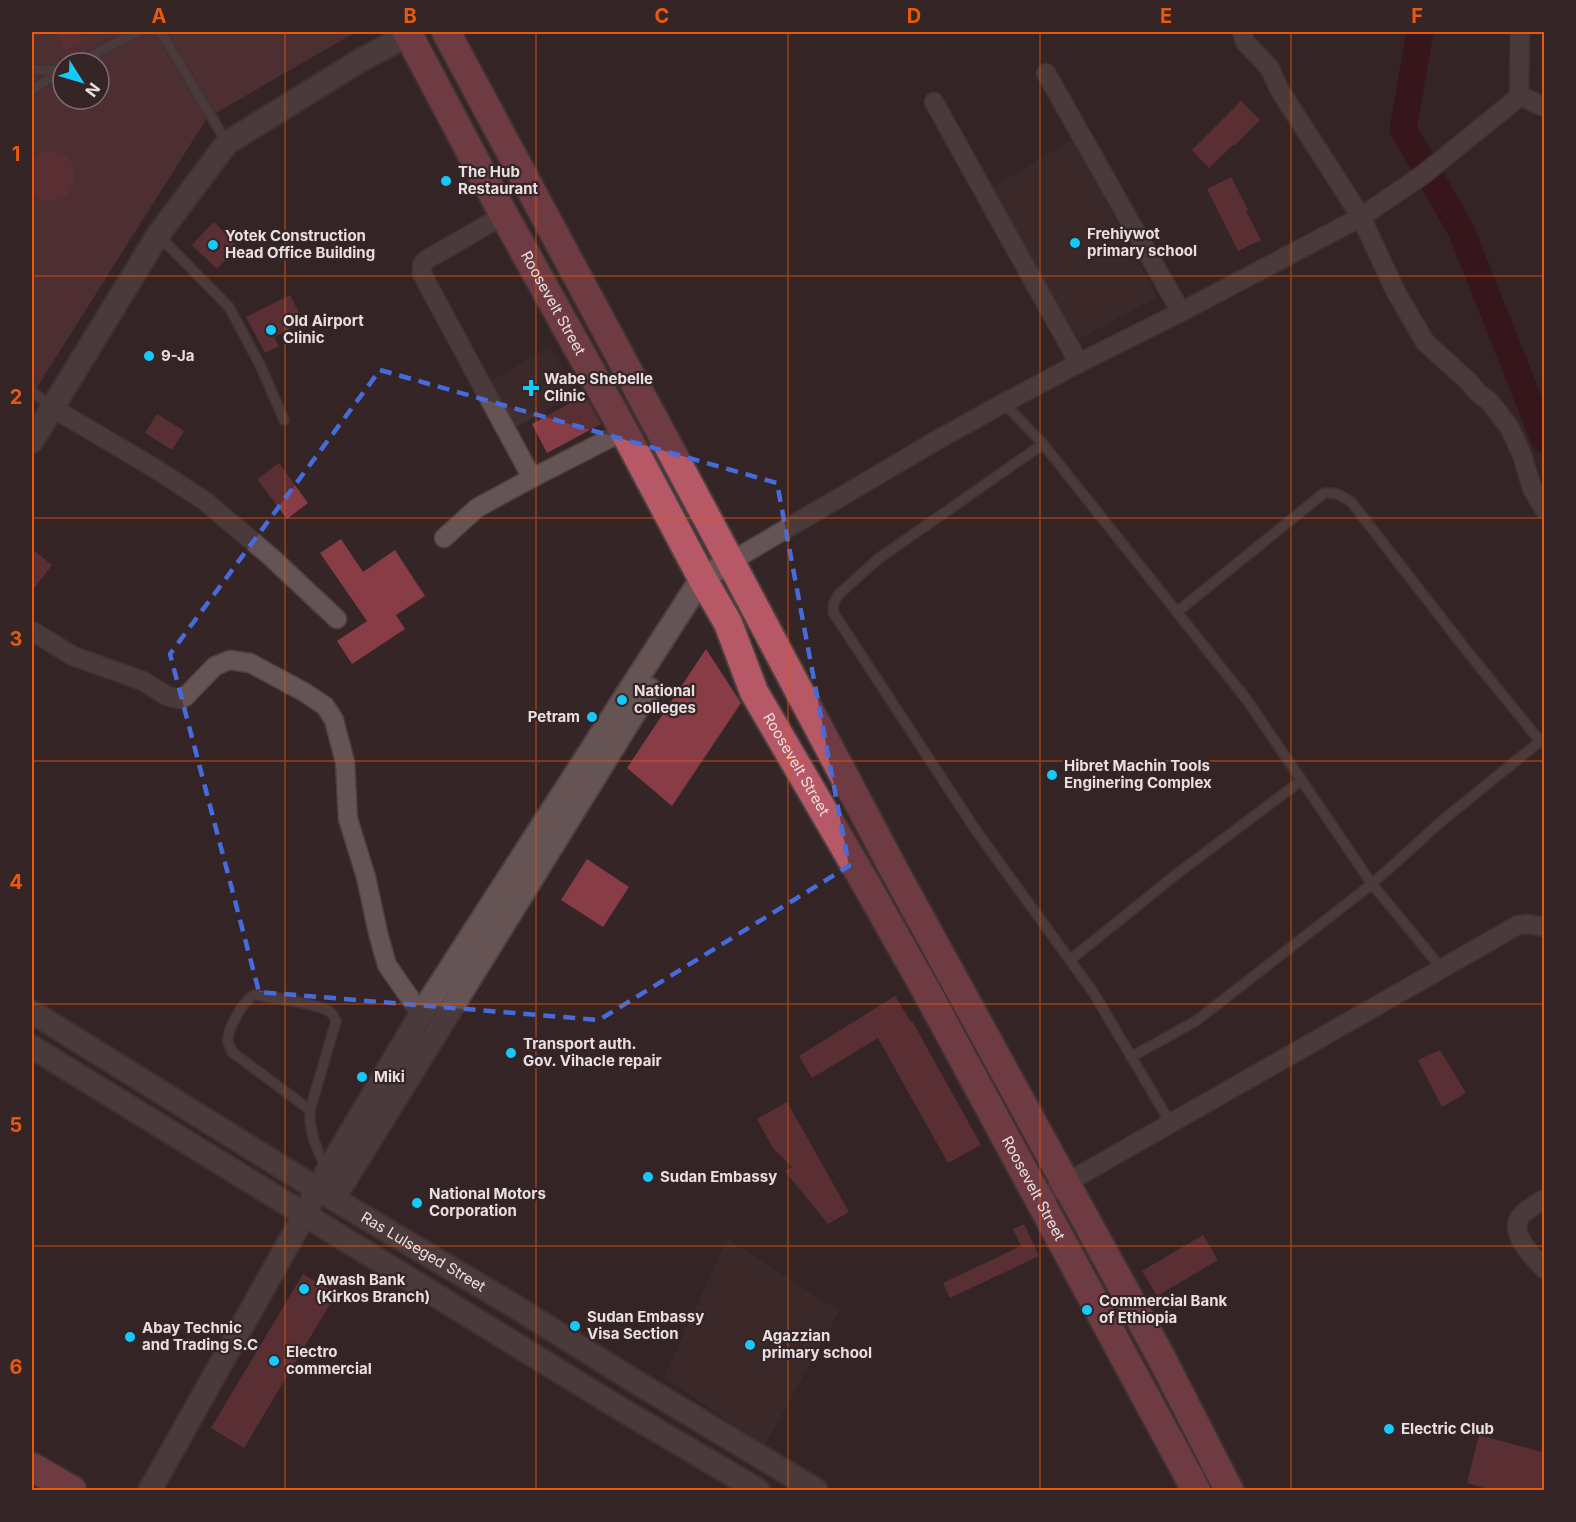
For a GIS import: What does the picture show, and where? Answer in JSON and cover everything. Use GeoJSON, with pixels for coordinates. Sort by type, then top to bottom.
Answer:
{"type":"FeatureCollection","features":[{"type":"Feature","properties":{"kind":"main road","name":"Roosevelt Street"},"geometry":{"type":"LineString","coordinates":[[410,32],[504,215],[624,431],[705,585],[728,623],[754,692],[921,982],[1196,1491]]}},
{"type":"Feature","properties":{"kind":"main road","name":"Roosevelt Street"},"geometry":{"type":"LineString","coordinates":[[446,32],[894,870],[1161,1358],[1230,1491]]}},
{"type":"Feature","properties":{"kind":"main road"},"geometry":{"type":"LineString","coordinates":[[563,321],[593,306]]}},
{"type":"Feature","properties":{"kind":"main road"},"geometry":{"type":"LineString","coordinates":[[1133,1373],[1161,1358]]}},
{"type":"Feature","properties":{"kind":"main road"},"geometry":{"type":"LineString","coordinates":[[32,1467],[72,1491]]}},
{"type":"Feature","properties":{"kind":"street"},"geometry":{"type":"LineString","coordinates":[[32,441],[158,235],[227,143],[360,60],[410,32]]}},
{"type":"Feature","properties":{"kind":"street"},"geometry":{"type":"LineString","coordinates":[[1242,32],[1245,42],[1269,67],[1279,89],[1361,216],[1396,292],[1425,342],[1489,401],[1510,428],[1522,455],[1532,488],[1545,509]]}},
{"type":"Feature","properties":{"kind":"street"},"geometry":{"type":"LineString","coordinates":[[1519,97],[1520,32]]}},
{"type":"Feature","properties":{"kind":"street"},"geometry":{"type":"LineString","coordinates":[[1046,73],[1181,312]]}},
{"type":"Feature","properties":{"kind":"street"},"geometry":{"type":"LineString","coordinates":[[326,1186],[421,1014],[705,585],[1004,403],[1361,216],[1424,174],[1519,97],[1545,107]]}},
{"type":"Feature","properties":{"kind":"street"},"geometry":{"type":"LineString","coordinates":[[934,102],[1079,363]]}},
{"type":"Feature","properties":{"kind":"street"},"geometry":{"type":"LineString","coordinates":[[504,215],[426,260],[422,265],[422,274],[532,478]]}},
{"type":"Feature","properties":{"kind":"street"},"geometry":{"type":"LineString","coordinates":[[51,407],[205,501],[271,557],[337,619]]}},
{"type":"Feature","properties":{"kind":"street"},"geometry":{"type":"LineString","coordinates":[[444,538],[477,508],[624,431]]}},
{"type":"Feature","properties":{"kind":"street"},"geometry":{"type":"LineString","coordinates":[[150,1491],[305,1214],[326,1186],[705,585]]}},
{"type":"Feature","properties":{"kind":"street"},"geometry":{"type":"LineString","coordinates":[[32,631],[73,656],[142,681],[173,698],[185,697],[215,666],[230,660],[250,663],[325,706],[334,720],[345,762],[348,819],[366,877],[387,965],[421,1014]]}},
{"type":"Feature","properties":{"kind":"street"},"geometry":{"type":"LineString","coordinates":[[1039,1200],[1518,925],[1545,927]]}},
{"type":"Feature","properties":{"kind":"street","name":"Ras Lulseged Street"},"geometry":{"type":"LineString","coordinates":[[32,1012],[326,1186],[511,1304],[810,1489]]}},
{"type":"Feature","properties":{"kind":"street","name":"Ras Lulseged Street"},"geometry":{"type":"LineString","coordinates":[[32,1047],[758,1491]]}},
{"type":"Feature","properties":{"kind":"street"},"geometry":{"type":"LineString","coordinates":[[103,1090],[119,1065]]}},
{"type":"Feature","properties":{"kind":"street"},"geometry":{"type":"LineString","coordinates":[[1545,1199],[1521,1216],[1517,1224],[1520,1238],[1527,1251],[1545,1269]]}},
{"type":"Feature","properties":{"kind":"lane"},"geometry":{"type":"LineString","coordinates":[[96,51],[119,36],[137,32]]}},
{"type":"Feature","properties":{"kind":"lane"},"geometry":{"type":"LineString","coordinates":[[161,32],[227,143]]}},
{"type":"Feature","properties":{"kind":"lane"},"geometry":{"type":"LineString","coordinates":[[32,70],[51,71]]}},
{"type":"Feature","properties":{"kind":"lane"},"geometry":{"type":"LineString","coordinates":[[32,90],[51,78]]}},
{"type":"Feature","properties":{"kind":"lane"},"geometry":{"type":"LineString","coordinates":[[158,235],[229,307],[260,365],[284,420]]}},
{"type":"Feature","properties":{"kind":"lane"},"geometry":{"type":"LineString","coordinates":[[32,391],[51,407]]}},
{"type":"Feature","properties":{"kind":"lane"},"geometry":{"type":"LineString","coordinates":[[1004,403],[1043,444],[1247,700],[1372,884],[1443,969]]}},
{"type":"Feature","properties":{"kind":"lane"},"geometry":{"type":"LineString","coordinates":[[1043,444],[878,559],[839,594],[834,603],[833,612],[975,829],[1093,992],[1170,1124]]}},
{"type":"Feature","properties":{"kind":"lane"},"geometry":{"type":"LineString","coordinates":[[1131,1058],[1196,1021],[1372,884],[1443,820],[1542,740],[1467,651],[1352,503],[1341,495],[1324,493],[1176,612]]}},
{"type":"Feature","properties":{"kind":"lane"},"geometry":{"type":"LineString","coordinates":[[1070,960],[1178,873],[1302,780]]}},
{"type":"Feature","properties":{"kind":"lane"},"geometry":{"type":"LineString","coordinates":[[310,1110],[232,1052],[228,1039],[237,1014],[247,999],[254,995],[328,1010],[334,1015],[336,1021],[310,1110],[309,1125],[326,1186]]}},
{"type":"Feature","properties":{"kind":"highlighted area"},"geometry":{"type":"Polygon","coordinates":[[[380,370],[777,483],[849,866],[599,1020],[259,992],[170,654],[380,370]]]}},
{"type":"Feature","properties":{"kind":"shaded area"},"geometry":{"type":"Polygon","coordinates":[[[32,32],[356,32],[207,118],[32,395],[32,32]]]}},
{"type":"Feature","properties":{"kind":"shaded area","name":"Frehiywot primary school"},"geometry":{"type":"Polygon","coordinates":[[[1072,140],[1157,297],[1079,339],[990,189],[1072,140]]]}},
{"type":"Feature","properties":{"kind":"shaded area","name":"Wabe Shebelle Clinic"},"geometry":{"type":"Polygon","coordinates":[[[550,347],[576,394],[512,429],[487,383],[550,347]]]}},
{"type":"Feature","properties":{"kind":"shaded area","name":"Agazzian primary school"},"geometry":{"type":"Polygon","coordinates":[[[727,1239],[839,1311],[765,1445],[664,1378],[727,1239]]]}},
{"type":"Feature","properties":{"kind":"building"},"geometry":{"type":"Polygon","coordinates":[[[56,32],[78,32],[83,41],[65,50],[56,32]]]}},
{"type":"Feature","properties":{"kind":"building"},"geometry":{"type":"Polygon","coordinates":[[[1241,101],[1260,120],[1209,168],[1192,150],[1241,101]]]}},
{"type":"Feature","properties":{"kind":"building"},"geometry":{"type":"Polygon","coordinates":[[[49,151],[64,155],[69,160],[75,174],[71,189],[66,195],[52,201],[44,200],[32,193],[32,160],[41,153],[49,151]]]}},
{"type":"Feature","properties":{"kind":"building"},"geometry":{"type":"Polygon","coordinates":[[[1231,177],[1261,240],[1238,251],[1207,189],[1231,177]]]}},
{"type":"Feature","properties":{"kind":"building"},"geometry":{"type":"Polygon","coordinates":[[[214,222],[238,247],[217,269],[192,245],[214,222]]]}},
{"type":"Feature","properties":{"kind":"building","name":"Old Airport Clinic"},"geometry":{"type":"Polygon","coordinates":[[[290,295],[304,322],[274,337],[279,346],[265,353],[246,317],[290,295]]]}},
{"type":"Feature","properties":{"kind":"building"},"geometry":{"type":"Polygon","coordinates":[[[585,395],[601,424],[547,453],[532,424],[585,395]]]}},
{"type":"Feature","properties":{"kind":"building"},"geometry":{"type":"Polygon","coordinates":[[[157,414],[184,431],[172,450],[145,433],[157,414]]]}},
{"type":"Feature","properties":{"kind":"building"},"geometry":{"type":"Polygon","coordinates":[[[279,463],[308,503],[287,519],[257,479],[279,463]]]}},
{"type":"Feature","properties":{"kind":"building"},"geometry":{"type":"Polygon","coordinates":[[[341,539],[363,572],[395,550],[425,596],[396,615],[405,629],[352,664],[337,641],[367,621],[320,553],[341,539]]]}},
{"type":"Feature","properties":{"kind":"building"},"geometry":{"type":"Polygon","coordinates":[[[32,549],[52,565],[32,591],[32,549]]]}},
{"type":"Feature","properties":{"kind":"building"},"geometry":{"type":"Polygon","coordinates":[[[706,649],[741,703],[672,806],[627,768],[706,649]]]}},
{"type":"Feature","properties":{"kind":"building"},"geometry":{"type":"Polygon","coordinates":[[[587,859],[629,887],[603,927],[561,900],[587,859]]]}},
{"type":"Feature","properties":{"kind":"building"},"geometry":{"type":"Polygon","coordinates":[[[895,996],[912,1021],[981,1145],[948,1163],[878,1038],[812,1078],[799,1056],[895,996]]]}},
{"type":"Feature","properties":{"kind":"building"},"geometry":{"type":"Polygon","coordinates":[[[1440,1050],[1466,1093],[1442,1107],[1418,1060],[1440,1050]]]}},
{"type":"Feature","properties":{"kind":"building"},"geometry":{"type":"Polygon","coordinates":[[[787,1102],[849,1212],[828,1224],[785,1171],[792,1167],[773,1148],[757,1119],[787,1102]]]}},
{"type":"Feature","properties":{"kind":"building"},"geometry":{"type":"Polygon","coordinates":[[[1024,1224],[1039,1256],[950,1298],[943,1283],[1021,1246],[1013,1229],[1024,1224]]]}},
{"type":"Feature","properties":{"kind":"building"},"geometry":{"type":"Polygon","coordinates":[[[1203,1235],[1218,1260],[1157,1296],[1142,1271],[1203,1235]]]}},
{"type":"Feature","properties":{"kind":"building","name":"Electro commercial"},"geometry":{"type":"Polygon","coordinates":[[[303,1274],[336,1294],[244,1448],[211,1428],[303,1274]]]}},
{"type":"Feature","properties":{"kind":"building"},"geometry":{"type":"Polygon","coordinates":[[[1479,1435],[1545,1453],[1545,1491],[1494,1491],[1467,1483],[1479,1435]]]}},
{"type":"Feature","properties":{"kind":"waterway"},"geometry":{"type":"LineString","coordinates":[[1420,32],[1403,129],[1461,230],[1544,439]]}},
{"type":"Feature","properties":{"kind":"place","name":"The Hub Restaurant"},"geometry":{"type":"Point","coordinates":[446,181]}},
{"type":"Feature","properties":{"kind":"place","name":"Frehiywot primary school"},"geometry":{"type":"Point","coordinates":[1075,243]}},
{"type":"Feature","properties":{"kind":"place","name":"Yotek Construction Head Office Building"},"geometry":{"type":"Point","coordinates":[213,245]}},
{"type":"Feature","properties":{"kind":"place","name":"Old Airport Clinic"},"geometry":{"type":"Point","coordinates":[271,330]}},
{"type":"Feature","properties":{"kind":"place","name":"9-Ja"},"geometry":{"type":"Point","coordinates":[149,356]}},
{"type":"Feature","properties":{"kind":"place","name":"Wabe Shebelle Clinic"},"geometry":{"type":"Point","coordinates":[531,388]}},
{"type":"Feature","properties":{"kind":"place","name":"National colleges"},"geometry":{"type":"Point","coordinates":[622,700]}},
{"type":"Feature","properties":{"kind":"place","name":"Petram"},"geometry":{"type":"Point","coordinates":[592,717]}},
{"type":"Feature","properties":{"kind":"place","name":"Hibret Machin Tools Enginering Complex"},"geometry":{"type":"Point","coordinates":[1052,775]}},
{"type":"Feature","properties":{"kind":"place","name":"Transport auth. Gov. Vihacle repair"},"geometry":{"type":"Point","coordinates":[511,1053]}},
{"type":"Feature","properties":{"kind":"place","name":"Miki"},"geometry":{"type":"Point","coordinates":[362,1077]}},
{"type":"Feature","properties":{"kind":"place","name":"Sudan Embassy"},"geometry":{"type":"Point","coordinates":[648,1177]}},
{"type":"Feature","properties":{"kind":"place","name":"National Motors Corporation"},"geometry":{"type":"Point","coordinates":[417,1203]}},
{"type":"Feature","properties":{"kind":"place","name":"Awash Bank (Kirkos Branch)"},"geometry":{"type":"Point","coordinates":[304,1289]}},
{"type":"Feature","properties":{"kind":"place","name":"Commercial Bank of Ethiopia"},"geometry":{"type":"Point","coordinates":[1087,1310]}},
{"type":"Feature","properties":{"kind":"place","name":"Sudan Embassy Visa Section"},"geometry":{"type":"Point","coordinates":[575,1326]}},
{"type":"Feature","properties":{"kind":"place","name":"Abay Technic and Trading S.C"},"geometry":{"type":"Point","coordinates":[130,1337]}},
{"type":"Feature","properties":{"kind":"place","name":"Agazzian primary school"},"geometry":{"type":"Point","coordinates":[750,1345]}},
{"type":"Feature","properties":{"kind":"place","name":"Electro commercial"},"geometry":{"type":"Point","coordinates":[274,1361]}},
{"type":"Feature","properties":{"kind":"place","name":"Electric Club"},"geometry":{"type":"Point","coordinates":[1389,1429]}}]}
